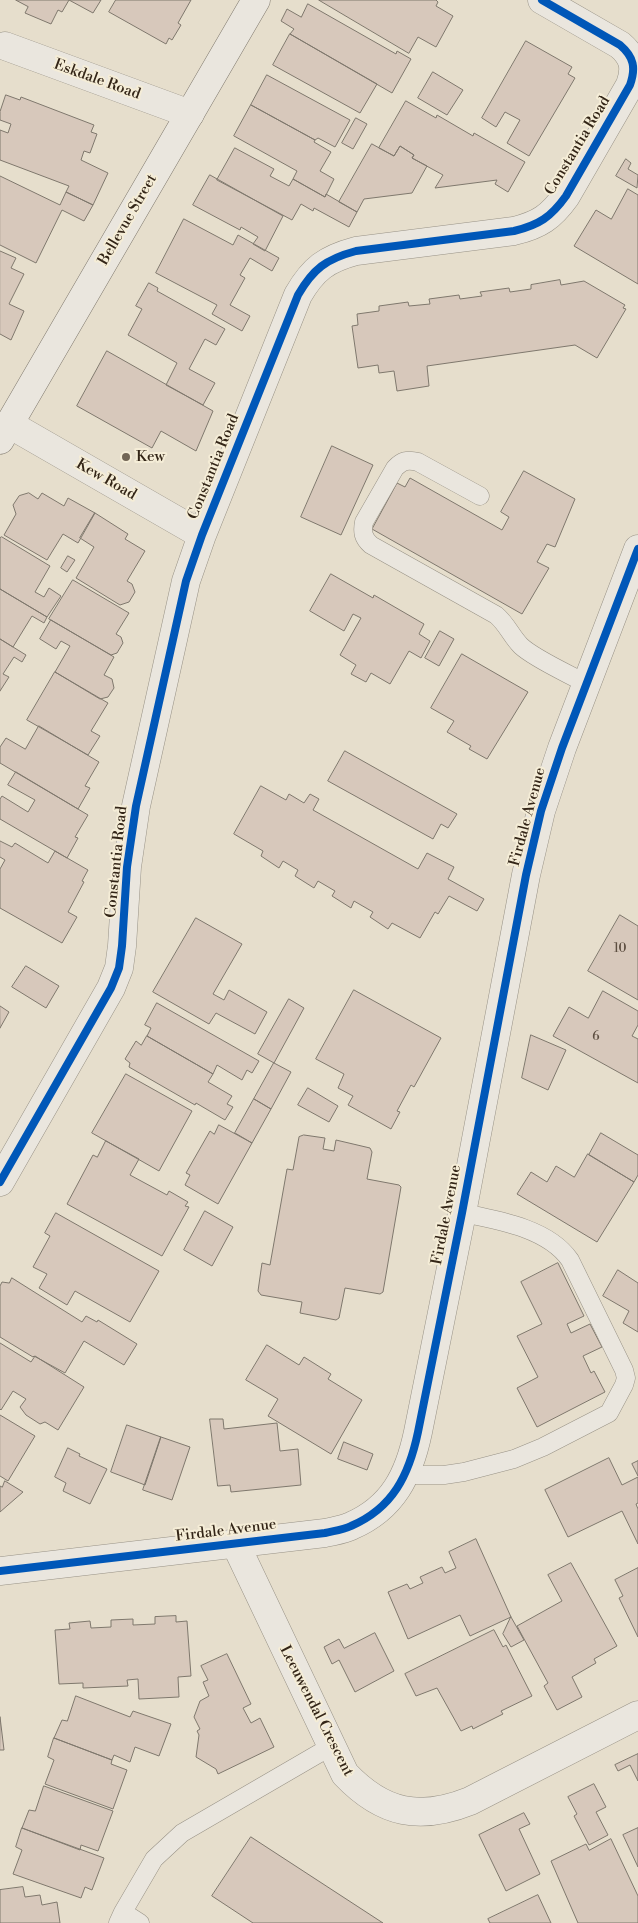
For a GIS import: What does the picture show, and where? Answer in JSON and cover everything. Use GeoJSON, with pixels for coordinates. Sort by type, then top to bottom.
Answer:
{"type":"FeatureCollection","features":[{"type":"Feature","properties":{"kind":"street","name":"Bellevue Street"},"geometry":{"type":"LineString","coordinates":[[5,432],[256,0]]}},
{"type":"Feature","properties":{"kind":"street","name":"Constantia Road"},"geometry":{"type":"LineString","coordinates":[[0,1182],[110,988],[119,968],[130,844],[136,806],[186,581],[202,535],[298,296],[307,279],[320,266],[337,256],[356,251],[514,231],[530,227],[550,215],[566,196],[630,85],[634,74],[634,62],[628,52],[620,45],[542,0]]}},
{"type":"Feature","properties":{"kind":"street","name":"Eskdale Road"},"geometry":{"type":"LineString","coordinates":[[5,46],[190,114]]}},
{"type":"Feature","properties":{"kind":"street","name":"Kew Road"},"geometry":{"type":"LineString","coordinates":[[5,432],[202,535]]}},
{"type":"Feature","properties":{"kind":"street","name":"Firdale Avenue"},"geometry":{"type":"LineString","coordinates":[[0,1571],[324,1533],[350,1527],[372,1515],[391,1497],[406,1475],[414,1451],[526,875],[541,811],[562,748],[636,558]]}},
{"type":"Feature","properties":{"kind":"street","name":"Leeuwendal Crescent"},"geometry":{"type":"LineString","coordinates":[[235,1544],[330,1747],[345,1774],[357,1787],[370,1796],[400,1810],[426,1813],[442,1810],[470,1800],[638,1715]]}},
{"type":"Feature","properties":{"kind":"lane"},"geometry":{"type":"LineString","coordinates":[[480,496],[409,459],[401,462],[395,468],[364,522],[362,531],[364,539],[371,545],[496,615],[516,640],[528,651],[587,684]]}},
{"type":"Feature","properties":{"kind":"lane"},"geometry":{"type":"LineString","coordinates":[[406,1475],[444,1475],[464,1472],[514,1459],[543,1447],[609,1413],[626,1378],[624,1370],[564,1251],[556,1244],[518,1226],[462,1212]]}},
{"type":"Feature","properties":{"kind":"lane"},"geometry":{"type":"LineString","coordinates":[[140,1923],[121,1917],[154,1859],[182,1833],[330,1747]]}},
{"type":"Feature","properties":{"kind":"building"},"geometry":{"type":"Polygon","coordinates":[[[16,0],[69,0],[62,12],[58,10],[51,24],[25,13],[28,7],[16,0]]]}},
{"type":"Feature","properties":{"kind":"building"},"geometry":{"type":"Polygon","coordinates":[[[69,0],[101,0],[93,13],[69,0]]]}},
{"type":"Feature","properties":{"kind":"building"},"geometry":{"type":"Polygon","coordinates":[[[116,0],[191,0],[178,23],[181,25],[172,40],[169,38],[166,44],[109,12],[116,0]]]}},
{"type":"Feature","properties":{"kind":"building"},"geometry":{"type":"Polygon","coordinates":[[[319,0],[436,0],[438,2],[436,6],[453,16],[436,47],[418,37],[409,53],[319,0]]]}},
{"type":"Feature","properties":{"kind":"building"},"geometry":{"type":"Polygon","coordinates":[[[308,4],[396,54],[397,51],[411,59],[392,93],[290,34],[294,29],[281,21],[287,9],[301,17],[308,4]]]}},
{"type":"Feature","properties":{"kind":"building"},"geometry":{"type":"Polygon","coordinates":[[[290,34],[377,84],[360,113],[273,65],[290,34]]]}},
{"type":"Feature","properties":{"kind":"building"},"geometry":{"type":"Polygon","coordinates":[[[526,41],[572,67],[568,74],[575,78],[529,156],[507,143],[520,120],[505,112],[496,127],[482,118],[526,41]]]}},
{"type":"Feature","properties":{"kind":"building"},"geometry":{"type":"Polygon","coordinates":[[[433,72],[463,90],[447,115],[418,98],[433,72]]]}},
{"type":"Feature","properties":{"kind":"building"},"geometry":{"type":"Polygon","coordinates":[[[267,75],[350,120],[335,147],[318,138],[315,140],[251,105],[267,75]]]}},
{"type":"Feature","properties":{"kind":"building"},"geometry":{"type":"Polygon","coordinates":[[[6,95],[20,100],[21,97],[94,125],[91,132],[97,134],[90,153],[84,151],[81,160],[108,173],[93,205],[66,192],[69,186],[0,160],[0,130],[8,133],[11,124],[0,120],[0,112],[6,95]]]}},
{"type":"Feature","properties":{"kind":"building"},"geometry":{"type":"Polygon","coordinates":[[[406,101],[436,118],[437,115],[473,136],[474,133],[525,162],[508,192],[495,184],[497,180],[435,188],[443,175],[412,158],[414,155],[400,146],[394,156],[379,148],[406,101]]]}},
{"type":"Feature","properties":{"kind":"building"},"geometry":{"type":"Polygon","coordinates":[[[251,105],[315,140],[314,142],[331,152],[320,171],[334,179],[325,197],[293,179],[297,171],[234,136],[251,105]]]}},
{"type":"Feature","properties":{"kind":"building"},"geometry":{"type":"Polygon","coordinates":[[[356,118],[367,124],[353,149],[342,143],[356,118]]]}},
{"type":"Feature","properties":{"kind":"building"},"geometry":{"type":"Polygon","coordinates":[[[372,144],[394,156],[400,146],[414,155],[412,158],[427,166],[412,193],[364,199],[357,212],[339,202],[372,144]]]}},
{"type":"Feature","properties":{"kind":"building"},"geometry":{"type":"Polygon","coordinates":[[[235,148],[274,169],[270,176],[289,186],[293,179],[325,197],[326,194],[357,212],[349,227],[314,208],[313,211],[301,204],[292,220],[217,180],[235,148]]]}},
{"type":"Feature","properties":{"kind":"building"},"geometry":{"type":"Polygon","coordinates":[[[626,159],[631,163],[628,169],[638,175],[637,188],[616,176],[626,159]]]}},
{"type":"Feature","properties":{"kind":"building"},"geometry":{"type":"Polygon","coordinates":[[[210,175],[283,216],[265,251],[253,244],[258,237],[241,227],[240,230],[193,205],[210,175]]]}},
{"type":"Feature","properties":{"kind":"building"},"geometry":{"type":"Polygon","coordinates":[[[0,176],[60,205],[66,192],[93,205],[84,221],[62,210],[36,263],[0,245],[0,176]]]}},
{"type":"Feature","properties":{"kind":"building"},"geometry":{"type":"Polygon","coordinates":[[[628,189],[638,195],[638,284],[574,246],[596,210],[611,219],[628,189]]]}},
{"type":"Feature","properties":{"kind":"building"},"geometry":{"type":"Polygon","coordinates":[[[184,219],[233,245],[238,235],[279,258],[272,271],[250,258],[240,275],[245,278],[230,305],[250,316],[242,331],[212,314],[217,305],[156,273],[184,219]]]}},
{"type":"Feature","properties":{"kind":"building"},"geometry":{"type":"Polygon","coordinates":[[[0,251],[16,258],[11,268],[24,274],[9,304],[24,311],[11,340],[0,334],[0,251]]]}},
{"type":"Feature","properties":{"kind":"building"},"geometry":{"type":"Polygon","coordinates":[[[560,280],[561,285],[584,281],[625,305],[623,308],[626,309],[597,358],[575,345],[427,366],[429,386],[397,391],[394,371],[379,373],[378,365],[358,368],[352,326],[358,325],[357,314],[379,311],[379,306],[408,302],[409,306],[430,304],[429,299],[459,295],[460,299],[482,296],[480,292],[509,288],[510,292],[531,289],[531,285],[560,280]]]}},
{"type":"Feature","properties":{"kind":"building"},"geometry":{"type":"Polygon","coordinates":[[[149,283],[158,288],[157,291],[225,329],[216,345],[205,339],[189,369],[215,383],[203,405],[166,385],[177,363],[128,335],[142,309],[136,306],[149,283]]]}},
{"type":"Feature","properties":{"kind":"building"},"geometry":{"type":"Polygon","coordinates":[[[107,351],[213,411],[196,451],[161,431],[152,448],[77,406],[107,351]]]}},
{"type":"Feature","properties":{"kind":"building"},"geometry":{"type":"Polygon","coordinates":[[[332,446],[373,465],[341,535],[301,517],[332,446]]]}},
{"type":"Feature","properties":{"kind":"building"},"geometry":{"type":"Polygon","coordinates":[[[524,471],[575,499],[555,547],[547,544],[537,562],[549,568],[522,614],[372,529],[397,483],[405,487],[410,478],[502,530],[509,517],[501,512],[524,471]]]}},
{"type":"Feature","properties":{"kind":"building"},"geometry":{"type":"Polygon","coordinates":[[[29,493],[38,499],[42,493],[64,506],[68,498],[95,513],[78,543],[63,534],[47,560],[4,535],[16,514],[13,505],[19,496],[29,493]]]}},
{"type":"Feature","properties":{"kind":"building"},"geometry":{"type":"Polygon","coordinates":[[[95,513],[128,534],[125,539],[145,551],[127,581],[132,584],[135,592],[129,602],[120,605],[76,578],[94,547],[80,538],[95,513]]]}},
{"type":"Feature","properties":{"kind":"building"},"geometry":{"type":"Polygon","coordinates":[[[2,537],[50,566],[35,592],[44,597],[49,588],[61,596],[47,617],[0,589],[0,538],[2,537]]]}},
{"type":"Feature","properties":{"kind":"building"},"geometry":{"type":"Polygon","coordinates":[[[68,556],[75,560],[67,572],[61,568],[68,556]]]}},
{"type":"Feature","properties":{"kind":"building"},"geometry":{"type":"Polygon","coordinates":[[[331,574],[373,598],[374,595],[424,624],[419,634],[430,641],[421,658],[409,651],[390,684],[371,673],[366,682],[351,674],[356,665],[340,655],[361,618],[353,614],[344,631],[310,611],[331,574]]]}},
{"type":"Feature","properties":{"kind":"building"},"geometry":{"type":"Polygon","coordinates":[[[73,580],[129,613],[116,634],[121,637],[123,643],[117,653],[111,655],[49,619],[73,580]]]}},
{"type":"Feature","properties":{"kind":"building"},"geometry":{"type":"Polygon","coordinates":[[[0,589],[47,617],[44,623],[32,616],[13,647],[0,639],[0,589]]]}},
{"type":"Feature","properties":{"kind":"building"},"geometry":{"type":"Polygon","coordinates":[[[51,620],[114,657],[104,675],[112,679],[114,688],[108,697],[100,699],[55,672],[70,646],[61,641],[56,649],[40,639],[51,620]]]}},
{"type":"Feature","properties":{"kind":"building"},"geometry":{"type":"Polygon","coordinates":[[[440,631],[454,639],[439,666],[425,658],[440,631]]]}},
{"type":"Feature","properties":{"kind":"building"},"geometry":{"type":"Polygon","coordinates":[[[0,639],[26,655],[22,662],[14,657],[3,674],[9,677],[0,691],[0,639]]]}},
{"type":"Feature","properties":{"kind":"building"},"geometry":{"type":"Polygon","coordinates":[[[462,654],[528,692],[487,759],[469,749],[471,746],[447,732],[454,721],[431,708],[462,654]]]}},
{"type":"Feature","properties":{"kind":"building"},"geometry":{"type":"Polygon","coordinates":[[[55,672],[108,703],[91,731],[100,736],[88,755],[27,720],[55,672]]]}},
{"type":"Feature","properties":{"kind":"building"},"geometry":{"type":"Polygon","coordinates":[[[39,726],[99,762],[85,786],[90,788],[78,809],[0,763],[0,747],[6,738],[25,749],[39,726]]]}},
{"type":"Feature","properties":{"kind":"building"},"geometry":{"type":"Polygon","coordinates":[[[345,751],[457,814],[448,828],[441,824],[433,839],[328,781],[345,751]]]}},
{"type":"Feature","properties":{"kind":"building"},"geometry":{"type":"Polygon","coordinates":[[[16,772],[88,815],[75,837],[78,838],[67,858],[0,819],[0,799],[2,796],[28,812],[35,800],[8,785],[16,772]]]}},
{"type":"Feature","properties":{"kind":"building"},"geometry":{"type":"Polygon","coordinates":[[[261,786],[286,800],[289,794],[304,803],[310,794],[319,799],[313,810],[418,869],[427,853],[454,867],[448,879],[484,899],[477,911],[449,896],[438,914],[435,912],[420,938],[392,923],[388,929],[370,917],[373,912],[354,901],[351,908],[332,896],[335,891],[318,881],[314,888],[295,876],[298,870],[283,861],[279,868],[261,856],[263,851],[234,834],[261,786]]]}},
{"type":"Feature","properties":{"kind":"building"},"geometry":{"type":"Polygon","coordinates":[[[0,841],[12,847],[15,843],[48,863],[55,851],[88,870],[82,881],[84,882],[68,912],[77,917],[62,943],[0,908],[0,869],[5,860],[0,857],[0,841]]]}},
{"type":"Feature","properties":{"kind":"building"},"geometry":{"type":"Polygon","coordinates":[[[620,915],[638,926],[638,1000],[588,971],[620,915]]]}},
{"type":"Feature","properties":{"kind":"building"},"geometry":{"type":"Polygon","coordinates":[[[196,918],[242,944],[213,994],[224,1000],[229,990],[267,1012],[255,1034],[216,1013],[209,1024],[153,992],[196,918]]]}},
{"type":"Feature","properties":{"kind":"building"},"geometry":{"type":"Polygon","coordinates":[[[26,966],[59,986],[46,1008],[12,987],[26,966]]]}},
{"type":"Feature","properties":{"kind":"building"},"geometry":{"type":"Polygon","coordinates":[[[354,990],[441,1038],[414,1087],[411,1085],[397,1111],[400,1112],[391,1129],[348,1105],[353,1096],[338,1088],[344,1074],[316,1059],[354,990]]]}},
{"type":"Feature","properties":{"kind":"building"},"geometry":{"type":"Polygon","coordinates":[[[603,991],[638,1011],[638,1025],[632,1036],[638,1039],[638,1083],[553,1036],[569,1007],[588,1018],[603,991]]]}},
{"type":"Feature","properties":{"kind":"building"},"geometry":{"type":"Polygon","coordinates":[[[289,999],[304,1008],[274,1063],[258,1054],[289,999]]]}},
{"type":"Feature","properties":{"kind":"building"},"geometry":{"type":"Polygon","coordinates":[[[157,1003],[259,1061],[252,1073],[247,1070],[242,1080],[217,1065],[213,1074],[147,1036],[151,1028],[145,1025],[157,1003]]]}},
{"type":"Feature","properties":{"kind":"building"},"geometry":{"type":"Polygon","coordinates":[[[0,1006],[9,1012],[0,1028],[0,1006]]]}},
{"type":"Feature","properties":{"kind":"building"},"geometry":{"type":"Polygon","coordinates":[[[531,1035],[566,1050],[548,1090],[522,1078],[531,1035]]]}},
{"type":"Feature","properties":{"kind":"building"},"geometry":{"type":"Polygon","coordinates":[[[147,1036],[213,1074],[208,1082],[232,1096],[227,1104],[233,1107],[225,1120],[129,1067],[130,1063],[125,1059],[136,1041],[141,1045],[147,1036]]]}},
{"type":"Feature","properties":{"kind":"building"},"geometry":{"type":"Polygon","coordinates":[[[274,1063],[291,1072],[271,1109],[254,1099],[274,1063]]]}},
{"type":"Feature","properties":{"kind":"building"},"geometry":{"type":"Polygon","coordinates":[[[126,1074],[192,1111],[159,1171],[92,1133],[126,1074]]]}},
{"type":"Feature","properties":{"kind":"building"},"geometry":{"type":"Polygon","coordinates":[[[308,1088],[338,1106],[329,1122],[298,1105],[308,1088]]]}},
{"type":"Feature","properties":{"kind":"building"},"geometry":{"type":"Polygon","coordinates":[[[254,1099],[271,1109],[252,1143],[235,1133],[254,1099]]]}},
{"type":"Feature","properties":{"kind":"building"},"geometry":{"type":"Polygon","coordinates":[[[219,1125],[252,1143],[218,1204],[185,1185],[190,1175],[186,1173],[210,1131],[214,1134],[219,1125]]]}},
{"type":"Feature","properties":{"kind":"building"},"geometry":{"type":"Polygon","coordinates":[[[601,1133],[638,1155],[638,1175],[634,1182],[589,1155],[601,1133]]]}},
{"type":"Feature","properties":{"kind":"building"},"geometry":{"type":"Polygon","coordinates":[[[304,1135],[325,1138],[323,1149],[334,1151],[336,1140],[370,1148],[372,1152],[367,1179],[401,1187],[383,1292],[380,1294],[345,1288],[339,1318],[336,1320],[300,1313],[302,1302],[261,1295],[258,1291],[262,1263],[270,1265],[287,1169],[293,1170],[299,1137],[304,1135]]]}},
{"type":"Feature","properties":{"kind":"building"},"geometry":{"type":"Polygon","coordinates":[[[106,1141],[139,1159],[130,1175],[167,1195],[169,1191],[188,1202],[185,1206],[189,1207],[162,1256],[67,1204],[93,1155],[97,1157],[106,1141]]]}},
{"type":"Feature","properties":{"kind":"building"},"geometry":{"type":"Polygon","coordinates":[[[588,1154],[634,1182],[597,1242],[517,1194],[531,1172],[547,1182],[556,1166],[574,1177],[588,1154]]]}},
{"type":"Feature","properties":{"kind":"building"},"geometry":{"type":"Polygon","coordinates":[[[205,1211],[233,1227],[212,1266],[184,1250],[205,1211]]]}},
{"type":"Feature","properties":{"kind":"building"},"geometry":{"type":"Polygon","coordinates":[[[56,1213],[159,1271],[130,1322],[75,1291],[67,1305],[39,1288],[47,1274],[33,1267],[50,1236],[45,1233],[56,1213]]]}},
{"type":"Feature","properties":{"kind":"building"},"geometry":{"type":"Polygon","coordinates":[[[558,1263],[584,1316],[567,1324],[571,1333],[590,1324],[602,1347],[583,1356],[591,1373],[594,1371],[605,1392],[537,1427],[517,1388],[538,1377],[517,1336],[542,1324],[521,1282],[558,1263]]]}},
{"type":"Feature","properties":{"kind":"building"},"geometry":{"type":"Polygon","coordinates":[[[618,1270],[638,1283],[638,1332],[623,1323],[629,1311],[603,1296],[618,1270]]]}},
{"type":"Feature","properties":{"kind":"building"},"geometry":{"type":"Polygon","coordinates":[[[12,1278],[82,1322],[86,1316],[97,1322],[98,1320],[137,1344],[124,1365],[84,1341],[65,1373],[33,1357],[0,1337],[0,1286],[2,1282],[9,1283],[12,1278]]]}},
{"type":"Feature","properties":{"kind":"building"},"geometry":{"type":"Polygon","coordinates":[[[0,1343],[31,1362],[35,1356],[84,1387],[58,1430],[45,1422],[40,1424],[26,1415],[20,1407],[26,1399],[13,1391],[0,1409],[0,1343]]]}},
{"type":"Feature","properties":{"kind":"building"},"geometry":{"type":"Polygon","coordinates":[[[267,1345],[299,1365],[304,1357],[331,1374],[328,1379],[362,1400],[331,1454],[268,1416],[278,1399],[246,1380],[267,1345]]]}},
{"type":"Feature","properties":{"kind":"building"},"geometry":{"type":"Polygon","coordinates":[[[0,1415],[35,1436],[8,1481],[0,1476],[0,1415]]]}},
{"type":"Feature","properties":{"kind":"building"},"geometry":{"type":"Polygon","coordinates":[[[210,1419],[223,1419],[224,1429],[277,1423],[280,1451],[298,1449],[301,1485],[231,1492],[230,1485],[218,1486],[210,1419]]]}},
{"type":"Feature","properties":{"kind":"building"},"geometry":{"type":"Polygon","coordinates":[[[127,1425],[161,1437],[145,1485],[111,1472],[127,1425]]]}},
{"type":"Feature","properties":{"kind":"building"},"geometry":{"type":"Polygon","coordinates":[[[161,1437],[190,1447],[172,1500],[143,1490],[161,1437]]]}},
{"type":"Feature","properties":{"kind":"building"},"geometry":{"type":"Polygon","coordinates":[[[344,1442],[373,1454],[367,1470],[338,1459],[344,1442]]]}},
{"type":"Feature","properties":{"kind":"building"},"geometry":{"type":"Polygon","coordinates":[[[68,1448],[80,1454],[79,1456],[107,1469],[90,1504],[63,1491],[66,1483],[55,1477],[68,1448]]]}},
{"type":"Feature","properties":{"kind":"building"},"geometry":{"type":"Polygon","coordinates":[[[609,1458],[622,1485],[638,1477],[638,1503],[636,1504],[638,1509],[638,1544],[622,1511],[568,1537],[545,1490],[609,1458]]]}},
{"type":"Feature","properties":{"kind":"building"},"geometry":{"type":"Polygon","coordinates":[[[638,1461],[638,1476],[632,1464],[638,1461]]]}},
{"type":"Feature","properties":{"kind":"building"},"geometry":{"type":"Polygon","coordinates":[[[5,1481],[23,1492],[0,1512],[0,1486],[2,1487],[5,1481]]]}},
{"type":"Feature","properties":{"kind":"building"},"geometry":{"type":"Polygon","coordinates":[[[476,1539],[511,1617],[470,1636],[460,1615],[408,1639],[388,1592],[407,1584],[410,1589],[423,1583],[420,1577],[442,1567],[445,1573],[456,1568],[449,1552],[476,1539]]]}},
{"type":"Feature","properties":{"kind":"building"},"geometry":{"type":"Polygon","coordinates":[[[571,1563],[617,1646],[594,1659],[596,1663],[572,1677],[582,1697],[557,1710],[544,1686],[548,1683],[517,1626],[562,1601],[548,1575],[571,1563]]]}},
{"type":"Feature","properties":{"kind":"building"},"geometry":{"type":"Polygon","coordinates":[[[638,1568],[638,1637],[619,1598],[623,1596],[615,1580],[638,1568]]]}},
{"type":"Feature","properties":{"kind":"building"},"geometry":{"type":"Polygon","coordinates":[[[176,1616],[176,1622],[187,1621],[191,1676],[178,1677],[179,1697],[139,1699],[138,1679],[127,1680],[128,1686],[83,1688],[83,1683],[59,1684],[55,1630],[70,1629],[69,1623],[90,1621],[91,1628],[111,1627],[111,1620],[133,1619],[133,1625],[155,1624],[155,1617],[176,1616]]]}},
{"type":"Feature","properties":{"kind":"building"},"geometry":{"type":"Polygon","coordinates":[[[511,1617],[524,1640],[511,1647],[503,1634],[511,1617]]]}},
{"type":"Feature","properties":{"kind":"building"},"geometry":{"type":"Polygon","coordinates":[[[494,1630],[503,1647],[506,1645],[532,1696],[501,1711],[503,1714],[473,1729],[472,1726],[461,1731],[437,1688],[416,1696],[405,1674],[494,1630]]]}},
{"type":"Feature","properties":{"kind":"building"},"geometry":{"type":"Polygon","coordinates":[[[375,1633],[394,1671],[355,1692],[339,1660],[332,1664],[324,1647],[339,1639],[344,1648],[375,1633]]]}},
{"type":"Feature","properties":{"kind":"building"},"geometry":{"type":"Polygon","coordinates":[[[227,1654],[251,1704],[243,1708],[251,1723],[260,1718],[274,1747],[218,1774],[216,1769],[196,1757],[199,1735],[197,1731],[200,1729],[194,1717],[200,1701],[209,1696],[203,1682],[208,1680],[201,1666],[227,1654]]]}},
{"type":"Feature","properties":{"kind":"building"},"geometry":{"type":"Polygon","coordinates":[[[76,1696],[130,1717],[133,1711],[171,1724],[159,1756],[135,1747],[130,1762],[114,1755],[112,1760],[54,1738],[62,1720],[67,1721],[76,1696]]]}},
{"type":"Feature","properties":{"kind":"building"},"geometry":{"type":"Polygon","coordinates":[[[0,1717],[4,1750],[0,1750],[0,1717]]]}},
{"type":"Feature","properties":{"kind":"building"},"geometry":{"type":"Polygon","coordinates":[[[54,1738],[112,1760],[111,1764],[127,1770],[113,1809],[45,1784],[54,1760],[48,1757],[54,1738]]]}},
{"type":"Feature","properties":{"kind":"building"},"geometry":{"type":"Polygon","coordinates":[[[638,1754],[638,1781],[630,1765],[618,1771],[615,1765],[638,1754]]]}},
{"type":"Feature","properties":{"kind":"building"},"geometry":{"type":"Polygon","coordinates":[[[594,1784],[606,1807],[596,1812],[608,1835],[589,1845],[574,1816],[577,1814],[568,1797],[594,1784]]]}},
{"type":"Feature","properties":{"kind":"building"},"geometry":{"type":"Polygon","coordinates":[[[44,1786],[113,1811],[98,1851],[81,1845],[80,1850],[22,1828],[29,1810],[35,1811],[44,1786]]]}},
{"type":"Feature","properties":{"kind":"building"},"geometry":{"type":"Polygon","coordinates":[[[524,1813],[530,1824],[519,1829],[540,1874],[506,1891],[479,1835],[524,1813]]]}},
{"type":"Feature","properties":{"kind":"building"},"geometry":{"type":"Polygon","coordinates":[[[22,1828],[104,1858],[92,1890],[85,1887],[81,1898],[13,1874],[22,1850],[16,1847],[22,1828]]]}},
{"type":"Feature","properties":{"kind":"building"},"geometry":{"type":"Polygon","coordinates":[[[638,1828],[638,1867],[623,1835],[638,1828]]]}},
{"type":"Feature","properties":{"kind":"building"},"geometry":{"type":"Polygon","coordinates":[[[251,1837],[383,1923],[253,1923],[212,1896],[251,1837]]]}},
{"type":"Feature","properties":{"kind":"building"},"geometry":{"type":"Polygon","coordinates":[[[611,1839],[638,1896],[638,1923],[578,1923],[551,1861],[586,1844],[589,1850],[611,1839]]]}},
{"type":"Feature","properties":{"kind":"building"},"geometry":{"type":"Polygon","coordinates":[[[23,1887],[25,1897],[40,1895],[42,1905],[57,1902],[60,1923],[0,1923],[0,1890],[23,1887]]]}},
{"type":"Feature","properties":{"kind":"building"},"geometry":{"type":"Polygon","coordinates":[[[538,1895],[551,1923],[490,1923],[488,1919],[538,1895]]]}},
{"type":"Feature","properties":{"kind":"cycle path"},"geometry":{"type":"LineString","coordinates":[[0,1182],[111,988],[119,968],[127,867],[136,806],[186,581],[202,535],[298,295],[309,278],[321,266],[346,254],[356,251],[514,231],[531,226],[544,219],[550,215],[566,196],[630,85],[633,68],[631,58],[625,49],[542,0]]}},
{"type":"Feature","properties":{"kind":"cycle path"},"geometry":{"type":"LineString","coordinates":[[0,1571],[325,1533],[348,1527],[366,1519],[378,1510],[397,1488],[410,1462],[418,1432],[462,1213],[526,875],[541,811],[562,748],[638,549]]}},
{"type":"Feature","properties":{"kind":"place","name":"Kew"},"geometry":{"type":"Point","coordinates":[126,457]}}]}
